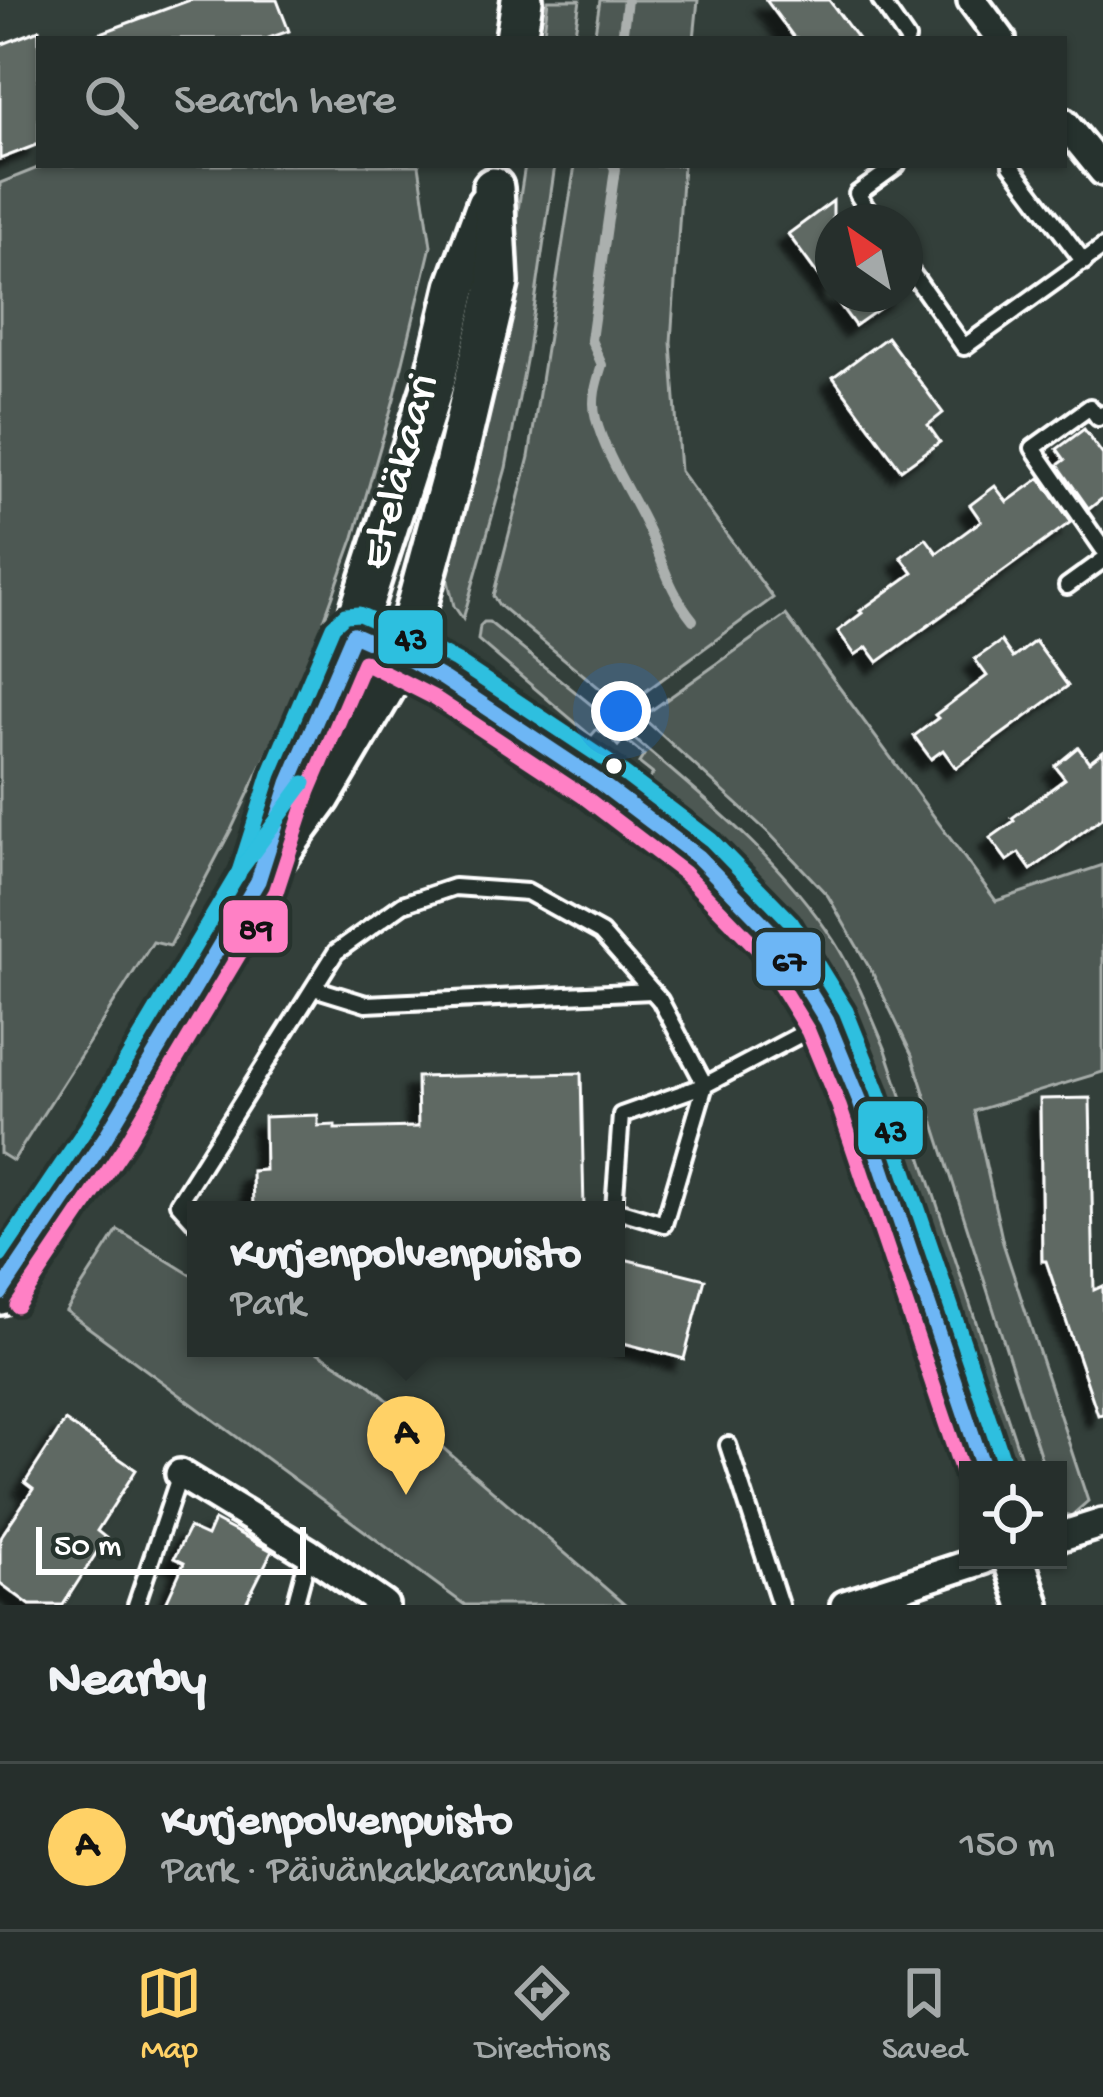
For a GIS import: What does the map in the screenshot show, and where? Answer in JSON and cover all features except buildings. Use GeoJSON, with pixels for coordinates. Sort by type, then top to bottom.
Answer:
{"type":"FeatureCollection","features":[{"type":"Feature","properties":{"kind":"main road"},"geometry":{"type":"LineString","coordinates":[[516,36],[522,0]]}},
{"type":"Feature","properties":{"kind":"main road","name":"Eteläkaari"},"geometry":{"type":"LineString","coordinates":[[259,881],[289,783],[353,634],[435,379],[457,286],[495,177]]}},
{"type":"Feature","properties":{"kind":"main road","name":"Eteläkaari"},"geometry":{"type":"LineString","coordinates":[[0,1294],[105,1138],[259,881],[320,797],[403,656],[498,283],[495,177]]}},
{"type":"Feature","properties":{"kind":"main road"},"geometry":{"type":"LineString","coordinates":[[353,634],[444,679],[595,779],[698,857],[774,935],[826,1021],[859,1099],[981,1461]]}},
{"type":"Feature","properties":{"kind":"main road"},"geometry":{"type":"LineString","coordinates":[[1017,1569],[1029,1605]]}},
{"type":"Feature","properties":{"kind":"street"},"geometry":{"type":"LineString","coordinates":[[972,0],[999,36]]}},
{"type":"Feature","properties":{"kind":"street"},"geometry":{"type":"LineString","coordinates":[[1067,127],[1103,171]]}},
{"type":"Feature","properties":{"kind":"street"},"geometry":{"type":"LineString","coordinates":[[180,1474],[383,1605]]}},
{"type":"Feature","properties":{"kind":"street"},"geometry":{"type":"LineString","coordinates":[[1067,1534],[1103,1523]]}},
{"type":"Feature","properties":{"kind":"street"},"geometry":{"type":"LineString","coordinates":[[844,1605],[874,1600],[959,1569]]}},
{"type":"Feature","properties":{"kind":"lane"},"geometry":{"type":"LineString","coordinates":[[880,0],[905,36]]}},
{"type":"Feature","properties":{"kind":"lane"},"geometry":{"type":"LineString","coordinates":[[863,204],[856,194],[892,168]]}},
{"type":"Feature","properties":{"kind":"lane"},"geometry":{"type":"LineString","coordinates":[[1013,168],[1084,262]]}},
{"type":"Feature","properties":{"kind":"lane"},"geometry":{"type":"LineString","coordinates":[[923,288],[964,346],[1103,248]]}},
{"type":"Feature","properties":{"kind":"lane"},"geometry":{"type":"LineString","coordinates":[[1103,414],[1098,418],[1090,407],[1033,448],[1103,549]]}},
{"type":"Feature","properties":{"kind":"lane"},"geometry":{"type":"LineString","coordinates":[[1067,586],[1103,560]]}},
{"type":"Feature","properties":{"kind":"lane"},"geometry":{"type":"LineString","coordinates":[[187,1213],[178,1203],[337,952],[404,904],[454,887],[527,892],[601,933],[660,1000],[705,1085],[664,1224],[625,1212]]}},
{"type":"Feature","properties":{"kind":"lane"},"geometry":{"type":"LineString","coordinates":[[314,988],[366,1004],[652,991]]}},
{"type":"Feature","properties":{"kind":"lane"},"geometry":{"type":"LineString","coordinates":[[615,1201],[622,1115],[705,1085],[826,1021]]}},
{"type":"Feature","properties":{"kind":"lane"},"geometry":{"type":"LineString","coordinates":[[728,1445],[780,1605]]}},
{"type":"Feature","properties":{"kind":"lane"},"geometry":{"type":"LineString","coordinates":[[136,1605],[180,1474]]}},
{"type":"Feature","properties":{"kind":"lane"},"geometry":{"type":"LineString","coordinates":[[295,1605],[309,1553]]}},
{"type":"Feature","properties":{"kind":"shaded area"},"geometry":{"type":"Polygon","coordinates":[[[548,0],[580,0],[574,36],[543,36],[548,0]]]}},
{"type":"Feature","properties":{"kind":"shaded area"},"geometry":{"type":"Polygon","coordinates":[[[600,0],[698,0],[694,36],[594,36],[600,0]]]}},
{"type":"Feature","properties":{"kind":"shaded area"},"geometry":{"type":"Polygon","coordinates":[[[38,168],[419,168],[431,246],[354,537],[303,678],[170,946],[153,942],[13,1161],[0,1153],[0,183],[38,168]]]}},
{"type":"Feature","properties":{"kind":"shaded area"},"geometry":{"type":"Polygon","coordinates":[[[525,168],[555,168],[506,468],[463,619],[448,581],[449,555],[481,446],[525,168]]]}},
{"type":"Feature","properties":{"kind":"shaded area"},"geometry":{"type":"Polygon","coordinates":[[[575,168],[683,168],[671,342],[680,471],[773,598],[621,706],[493,596],[529,457],[575,168]]]}},
{"type":"Feature","properties":{"kind":"shaded area"},"geometry":{"type":"Polygon","coordinates":[[[786,615],[996,901],[1103,865],[1103,1072],[974,1111],[1003,1243],[1088,1501],[1071,1516],[1067,1515],[1067,1461],[1042,1461],[912,1055],[873,974],[828,896],[771,835],[642,717],[786,615]]]}},
{"type":"Feature","properties":{"kind":"shaded area"},"geometry":{"type":"Polygon","coordinates":[[[484,622],[615,724],[606,736],[597,729],[591,736],[478,640],[484,622]]]}},
{"type":"Feature","properties":{"kind":"shaded area"},"geometry":{"type":"Polygon","coordinates":[[[624,730],[763,854],[812,910],[849,967],[886,1050],[1022,1461],[1003,1461],[868,1058],[840,998],[781,900],[647,782],[653,774],[639,763],[644,755],[624,739],[618,746],[614,742],[624,730]]]}},
{"type":"Feature","properties":{"kind":"shaded area"},"geometry":{"type":"Polygon","coordinates":[[[118,1230],[187,1272],[187,1357],[325,1357],[369,1384],[625,1605],[465,1605],[66,1311],[118,1230]]]}},
{"type":"Feature","properties":{"kind":"waterway"},"geometry":{"type":"LineString","coordinates":[[622,36],[627,0]]}},
{"type":"Feature","properties":{"kind":"waterway"},"geometry":{"type":"LineString","coordinates":[[614,168],[591,340],[602,365],[595,412],[607,450],[693,620]]}},
{"type":"Feature","properties":{"kind":"transit line","name":"43"},"geometry":{"type":"LineString","coordinates":[[238,875],[270,774],[333,626],[345,615],[359,614],[456,661],[607,761],[711,840],[791,922],[846,1011],[878,1091],[1003,1461]]}},
{"type":"Feature","properties":{"kind":"transit line","name":"67"},"geometry":{"type":"LineString","coordinates":[[353,634],[444,679],[595,779],[698,857],[774,935],[827,1021],[859,1099],[981,1461]]}},
{"type":"Feature","properties":{"kind":"transit line","name":"67"},"geometry":{"type":"LineString","coordinates":[[0,1294],[105,1138],[258,881],[289,783],[353,634]]}},
{"type":"Feature","properties":{"kind":"transit line","name":"89"},"geometry":{"type":"LineString","coordinates":[[17,1306],[123,1149],[276,892],[309,791],[364,662],[433,697],[583,796],[684,873],[757,948],[808,1031],[839,1106],[959,1462]]}},
{"type":"Feature","properties":{"kind":"transit line","name":"43"},"geometry":{"type":"LineString","coordinates":[[0,1256],[87,1127],[240,870],[304,783]]}},
{"type":"Feature","properties":{"kind":"place","name":"Kurjenpolvenpuisto"},"geometry":{"type":"Point","coordinates":[406,1495]}}]}
